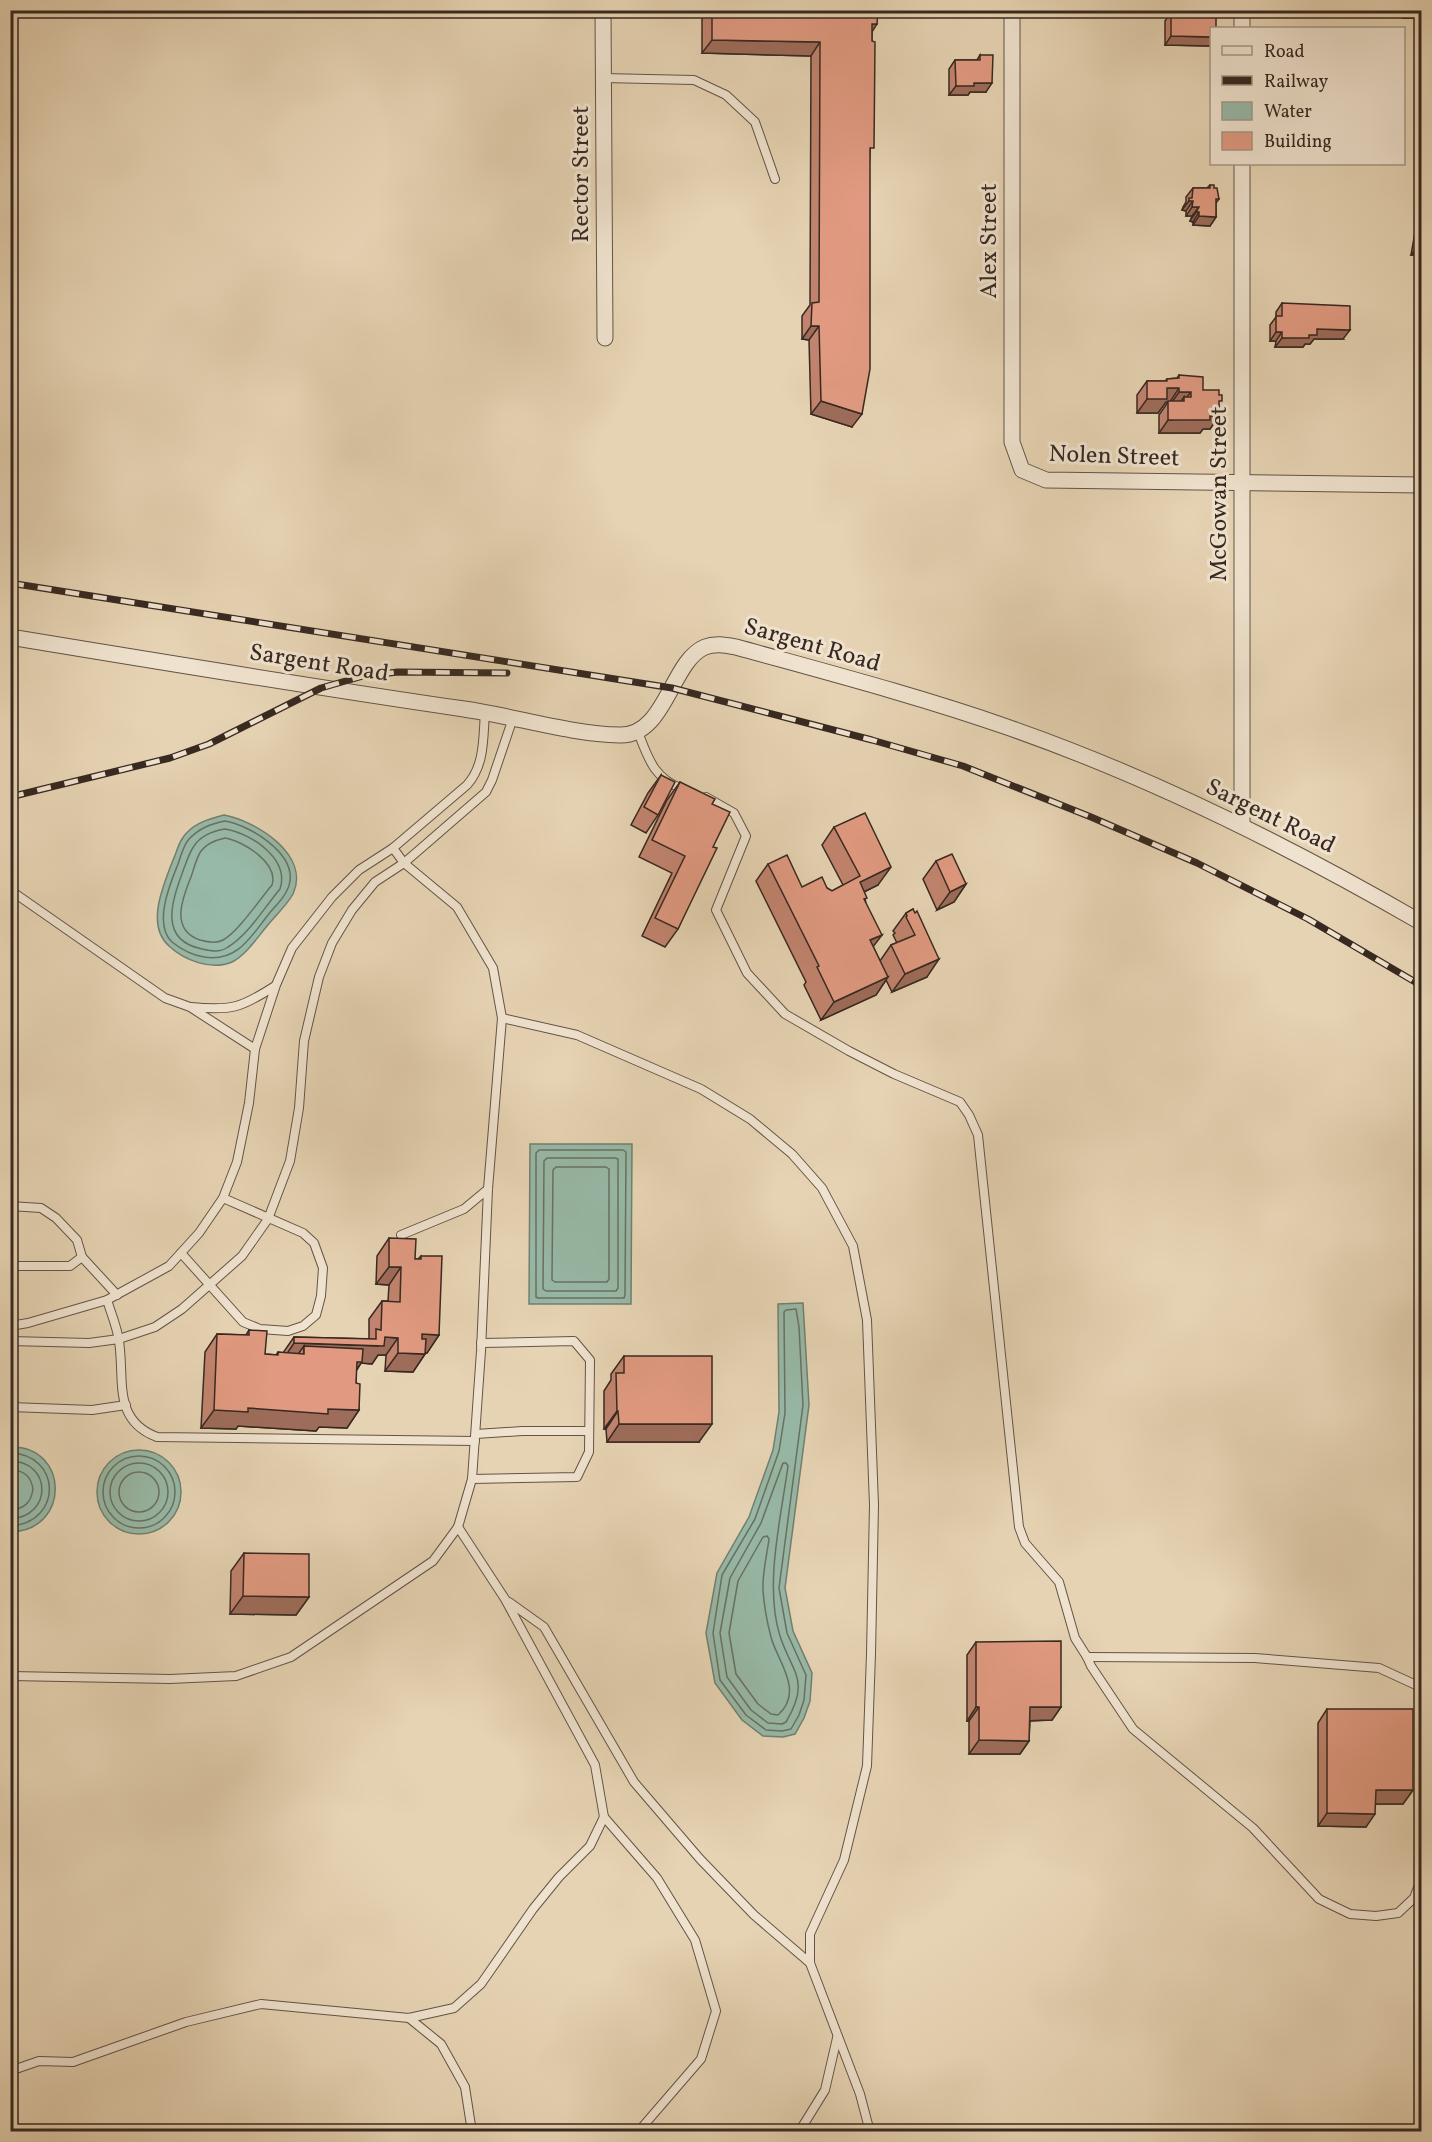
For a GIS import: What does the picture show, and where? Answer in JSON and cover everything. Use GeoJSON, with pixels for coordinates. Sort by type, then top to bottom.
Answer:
{"type":"FeatureCollection","features":[{"type":"Feature","properties":{"kind":"street","name":"Rector Street"},"geometry":{"type":"LineString","coordinates":[[603,10],[605,338]]}},
{"type":"Feature","properties":{"kind":"street","name":"Alex Street"},"geometry":{"type":"LineString","coordinates":[[1012,10],[1012,442],[1022,470]]}},
{"type":"Feature","properties":{"kind":"street"},"geometry":{"type":"LineString","coordinates":[[1242,10],[1242,27]]}},
{"type":"Feature","properties":{"kind":"street","name":"McGowan Street"},"geometry":{"type":"LineString","coordinates":[[1242,165],[1242,825]]}},
{"type":"Feature","properties":{"kind":"street","name":"Nolen Street"},"geometry":{"type":"LineString","coordinates":[[1022,470],[1046,480],[1422,485]]}},
{"type":"Feature","properties":{"kind":"street","name":"Sargent Road"},"geometry":{"type":"LineString","coordinates":[[10,637],[321,688],[485,712],[596,733],[622,735],[638,732],[651,721],[688,662],[703,648],[719,644],[736,646],[1007,727],[1114,769],[1242,825],[1422,923]]}},
{"type":"Feature","properties":{"kind":"lane"},"geometry":{"type":"LineString","coordinates":[[603,78],[694,80],[726,95],[755,122],[775,179]]}},
{"type":"Feature","properties":{"kind":"lane"},"geometry":{"type":"LineString","coordinates":[[10,1326],[107,1300],[169,1266],[200,1233],[223,1198],[237,1162],[244,1132],[255,1049],[276,985],[292,948],[332,897],[360,870],[393,848],[476,776],[480,764],[485,712]]}},
{"type":"Feature","properties":{"kind":"lane"},"geometry":{"type":"LineString","coordinates":[[10,1341],[89,1343],[119,1339],[155,1327],[182,1310],[242,1256],[268,1219],[290,1161],[299,1108],[304,1041],[319,977],[332,943],[352,910],[375,882],[404,863],[486,792],[513,717]]}},
{"type":"Feature","properties":{"kind":"lane"},"geometry":{"type":"LineString","coordinates":[[638,732],[649,760],[660,777],[676,787],[705,797],[734,813],[746,836],[716,910],[747,973],[785,1014],[885,1069],[960,1102],[969,1115],[978,1135],[1019,1527],[1025,1543],[1059,1582],[1075,1638],[1088,1657],[1090,1666],[1133,1729],[1253,1828],[1319,1899],[1350,1914],[1376,1916],[1398,1912],[1414,1898],[1422,1877]]}},
{"type":"Feature","properties":{"kind":"lane"},"geometry":{"type":"LineString","coordinates":[[10,1676],[170,1679],[236,1676],[291,1657],[433,1561],[458,1527],[472,1479],[482,1343],[488,1189],[502,1018],[493,968],[457,907],[404,863],[393,848]]}},
{"type":"Feature","properties":{"kind":"lane"},"geometry":{"type":"LineString","coordinates":[[10,890],[165,998],[190,1007],[255,1049]]}},
{"type":"Feature","properties":{"kind":"lane"},"geometry":{"type":"LineString","coordinates":[[190,1007],[222,1010],[256,998],[276,985]]}},
{"type":"Feature","properties":{"kind":"lane"},"geometry":{"type":"LineString","coordinates":[[502,1018],[577,1035],[701,1089],[750,1119],[792,1154],[822,1188],[853,1246],[867,1320],[874,1505],[867,1766],[844,1860],[810,1934],[810,1964],[860,2094],[870,2132]]}},
{"type":"Feature","properties":{"kind":"lane"},"geometry":{"type":"LineString","coordinates":[[401,1235],[464,1209],[488,1189]]}},
{"type":"Feature","properties":{"kind":"lane"},"geometry":{"type":"LineString","coordinates":[[181,1253],[243,1322],[260,1329],[288,1331],[303,1326],[316,1315],[321,1296],[323,1268],[315,1243],[303,1233],[223,1198]]}},
{"type":"Feature","properties":{"kind":"lane"},"geometry":{"type":"LineString","coordinates":[[10,1206],[41,1208],[56,1218],[77,1240],[82,1257],[117,1295]]}},
{"type":"Feature","properties":{"kind":"lane"},"geometry":{"type":"LineString","coordinates":[[10,1266],[70,1266],[82,1257]]}},
{"type":"Feature","properties":{"kind":"lane"},"geometry":{"type":"LineString","coordinates":[[107,1300],[119,1339],[129,1418],[142,1431],[157,1437],[475,1437],[522,1431],[589,1431]]}},
{"type":"Feature","properties":{"kind":"lane"},"geometry":{"type":"LineString","coordinates":[[472,1479],[577,1477],[589,1452],[590,1360],[573,1341],[482,1343]]}},
{"type":"Feature","properties":{"kind":"lane"},"geometry":{"type":"LineString","coordinates":[[10,1407],[92,1410],[126,1405]]}},
{"type":"Feature","properties":{"kind":"lane"},"geometry":{"type":"LineString","coordinates":[[458,1527],[505,1599],[595,1765],[604,1817],[657,1878],[695,1940],[716,2011],[701,2059],[638,2132]]}},
{"type":"Feature","properties":{"kind":"lane"},"geometry":{"type":"LineString","coordinates":[[505,1599],[544,1627],[634,1782],[700,1859],[754,1915],[810,1964]]}},
{"type":"Feature","properties":{"kind":"lane"},"geometry":{"type":"LineString","coordinates":[[1088,1657],[1256,1658],[1379,1668],[1416,1685],[1422,1692]]}},
{"type":"Feature","properties":{"kind":"lane"},"geometry":{"type":"LineString","coordinates":[[10,2071],[39,2061],[73,2062],[186,2022],[261,2004],[410,2018],[454,2008],[481,1984],[533,1909],[559,1877],[590,1846],[604,1817]]}},
{"type":"Feature","properties":{"kind":"lane"},"geometry":{"type":"LineString","coordinates":[[410,2018],[441,2044],[465,2086],[472,2132]]}},
{"type":"Feature","properties":{"kind":"lane"},"geometry":{"type":"LineString","coordinates":[[799,2132],[825,2090],[837,2037]]}},
{"type":"Feature","properties":{"kind":"water"},"geometry":{"type":"Polygon","coordinates":[[[224,815],[251,824],[277,842],[288,853],[297,880],[288,902],[242,955],[232,962],[207,965],[182,956],[169,946],[158,927],[157,916],[161,892],[181,841],[190,829],[224,815]]]}},
{"type":"Feature","properties":{"kind":"water"},"geometry":{"type":"Polygon","coordinates":[[[530,1144],[632,1144],[631,1304],[529,1304],[530,1144]]]}},
{"type":"Feature","properties":{"kind":"water"},"geometry":{"type":"Polygon","coordinates":[[[803,1303],[809,1405],[785,1588],[793,1631],[812,1673],[810,1701],[795,1734],[783,1737],[763,1736],[742,1720],[715,1683],[706,1633],[717,1573],[749,1517],[773,1450],[779,1412],[778,1304],[803,1303]]]}},
{"type":"Feature","properties":{"kind":"water"},"geometry":{"type":"Polygon","coordinates":[[[11,1447],[30,1450],[44,1460],[52,1473],[55,1488],[53,1504],[44,1518],[31,1528],[11,1532],[11,1447]]]}},
{"type":"Feature","properties":{"kind":"water"},"geometry":{"type":"Polygon","coordinates":[[[131,1450],[147,1450],[163,1457],[174,1468],[181,1484],[178,1508],[169,1522],[147,1534],[131,1534],[115,1527],[104,1516],[97,1500],[97,1484],[104,1468],[115,1457],[131,1450]]]}},
{"type":"Feature","properties":{"kind":"building"},"geometry":{"type":"Polygon","coordinates":[[[712,10],[878,10],[877,24],[872,24],[872,41],[875,42],[874,148],[870,148],[870,369],[862,414],[821,401],[819,326],[811,326],[812,303],[819,302],[820,42],[712,40],[712,10]]]}},
{"type":"Feature","properties":{"kind":"building"},"geometry":{"type":"Polygon","coordinates":[[[1193,10],[1194,13],[1216,13],[1216,27],[1210,27],[1210,37],[1171,36],[1171,12],[1193,10]]]}},
{"type":"Feature","properties":{"kind":"building"},"geometry":{"type":"Polygon","coordinates":[[[980,55],[993,55],[992,83],[956,86],[955,60],[980,60],[980,55]]]}},
{"type":"Feature","properties":{"kind":"building"},"geometry":{"type":"Polygon","coordinates":[[[1210,185],[1217,188],[1219,199],[1216,199],[1216,217],[1199,216],[1199,212],[1196,212],[1199,207],[1192,207],[1193,201],[1189,201],[1189,198],[1192,198],[1193,188],[1210,188],[1210,185]]]}},
{"type":"Feature","properties":{"kind":"building"},"geometry":{"type":"Polygon","coordinates":[[[1422,224],[1422,246],[1418,246],[1422,224]]]}},
{"type":"Feature","properties":{"kind":"building"},"geometry":{"type":"Polygon","coordinates":[[[1282,303],[1350,306],[1350,330],[1317,329],[1317,335],[1309,335],[1309,338],[1282,338],[1282,332],[1276,332],[1276,316],[1282,316],[1282,303]]]}},
{"type":"Feature","properties":{"kind":"building"},"geometry":{"type":"Polygon","coordinates":[[[1179,375],[1203,377],[1203,390],[1219,390],[1222,401],[1219,401],[1219,416],[1210,416],[1210,420],[1168,420],[1168,401],[1184,401],[1184,397],[1191,397],[1191,392],[1179,392],[1179,388],[1167,388],[1167,399],[1147,399],[1147,381],[1167,381],[1167,379],[1179,378],[1179,375]]]}},
{"type":"Feature","properties":{"kind":"building"},"geometry":{"type":"Polygon","coordinates":[[[661,775],[675,782],[658,815],[644,807],[661,775]]]}},
{"type":"Feature","properties":{"kind":"building"},"geometry":{"type":"Polygon","coordinates":[[[680,782],[715,799],[712,804],[730,812],[713,847],[717,848],[678,929],[655,918],[685,856],[652,840],[680,782]]]}},
{"type":"Feature","properties":{"kind":"building"},"geometry":{"type":"Polygon","coordinates":[[[865,813],[891,867],[860,882],[867,898],[864,899],[882,935],[870,940],[888,977],[834,1002],[817,967],[819,966],[768,864],[787,855],[802,887],[822,877],[827,888],[832,891],[860,876],[834,827],[865,813]]]}},
{"type":"Feature","properties":{"kind":"building"},"geometry":{"type":"Polygon","coordinates":[[[952,854],[966,884],[950,892],[936,861],[952,854]]]}},
{"type":"Feature","properties":{"kind":"building"},"geometry":{"type":"Polygon","coordinates":[[[913,909],[915,913],[917,911],[939,959],[905,974],[891,945],[915,935],[906,917],[906,913],[913,909]]]}},
{"type":"Feature","properties":{"kind":"building"},"geometry":{"type":"Polygon","coordinates":[[[389,1238],[416,1239],[415,1259],[421,1259],[421,1256],[442,1256],[439,1335],[422,1334],[422,1339],[426,1339],[425,1354],[398,1353],[398,1338],[385,1337],[384,1346],[294,1343],[294,1337],[376,1339],[376,1329],[381,1330],[382,1301],[400,1302],[401,1267],[389,1267],[389,1238]]]}},
{"type":"Feature","properties":{"kind":"building"},"geometry":{"type":"Polygon","coordinates":[[[249,1330],[267,1331],[265,1354],[278,1355],[278,1352],[304,1354],[304,1346],[363,1349],[362,1362],[357,1362],[356,1383],[360,1384],[359,1410],[328,1409],[328,1414],[248,1408],[248,1412],[214,1410],[217,1334],[249,1335],[249,1330]]]}},
{"type":"Feature","properties":{"kind":"building"},"geometry":{"type":"Polygon","coordinates":[[[624,1356],[712,1356],[712,1424],[619,1424],[616,1373],[624,1373],[624,1356]]]}},
{"type":"Feature","properties":{"kind":"building"},"geometry":{"type":"Polygon","coordinates":[[[244,1553],[309,1554],[309,1597],[243,1596],[244,1553]]]}},
{"type":"Feature","properties":{"kind":"building"},"geometry":{"type":"Polygon","coordinates":[[[1061,1641],[1061,1707],[1030,1707],[1029,1741],[979,1740],[979,1707],[976,1707],[976,1642],[1061,1641]]]}},
{"type":"Feature","properties":{"kind":"building"},"geometry":{"type":"Polygon","coordinates":[[[1327,1709],[1413,1709],[1413,1790],[1376,1790],[1375,1814],[1327,1813],[1327,1709]]]}},
{"type":"Feature","properties":{"kind":"railway"},"geometry":{"type":"LineString","coordinates":[[10,583],[672,688],[872,740],[963,766],[1091,817],[1197,863],[1308,919],[1422,986]]}},
{"type":"Feature","properties":{"kind":"railway"},"geometry":{"type":"LineString","coordinates":[[10,797],[170,758],[209,744],[321,688],[363,676],[398,672],[507,673]]}}]}
